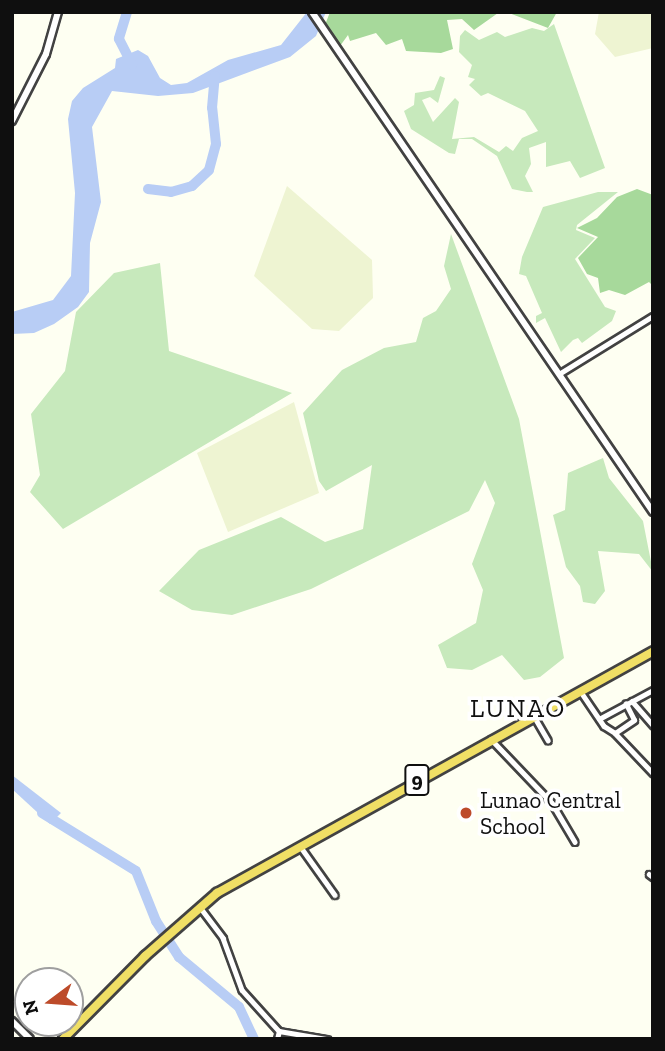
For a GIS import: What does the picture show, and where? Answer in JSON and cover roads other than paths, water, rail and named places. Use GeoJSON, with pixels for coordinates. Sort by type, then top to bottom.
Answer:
{"type":"FeatureCollection","features":[{"type":"Feature","properties":{"kind":"highway","name":"9"},"geometry":{"type":"LineString","coordinates":[[63,1039],[145,956],[200,907],[300,846],[490,739],[652,653]]}},
{"type":"Feature","properties":{"kind":"street"},"geometry":{"type":"LineString","coordinates":[[12,121],[46,54],[58,12]]}},
{"type":"Feature","properties":{"kind":"street"},"geometry":{"type":"LineString","coordinates":[[312,12],[653,512]]}},
{"type":"Feature","properties":{"kind":"street"},"geometry":{"type":"LineString","coordinates":[[559,374],[653,316]]}},
{"type":"Feature","properties":{"kind":"street"},"geometry":{"type":"LineString","coordinates":[[599,719],[653,690]]}},
{"type":"Feature","properties":{"kind":"street"},"geometry":{"type":"LineString","coordinates":[[581,691],[599,719],[653,773]]}},
{"type":"Feature","properties":{"kind":"street"},"geometry":{"type":"LineString","coordinates":[[629,703],[653,726]]}},
{"type":"Feature","properties":{"kind":"street"},"geometry":{"type":"LineString","coordinates":[[615,733],[634,720],[629,703]]}},
{"type":"Feature","properties":{"kind":"street"},"geometry":{"type":"LineString","coordinates":[[534,715],[548,740]]}},
{"type":"Feature","properties":{"kind":"street"},"geometry":{"type":"LineString","coordinates":[[490,739],[552,803],[575,842]]}},
{"type":"Feature","properties":{"kind":"street"},"geometry":{"type":"LineString","coordinates":[[300,846],[335,895]]}},
{"type":"Feature","properties":{"kind":"street"},"geometry":{"type":"LineString","coordinates":[[200,907],[223,938],[242,989],[279,1031],[327,1039]]}},
{"type":"Feature","properties":{"kind":"street"},"geometry":{"type":"LineString","coordinates":[[12,1021],[30,1039]]}},
{"type":"Feature","properties":{"kind":"street"},"geometry":{"type":"LineString","coordinates":[[277,1039],[279,1031]]}},
{"type":"Feature","properties":{"kind":"water"},"geometry":{"type":"Polygon","coordinates":[[[307,12],[326,12],[316,36],[290,57],[193,93],[158,96],[112,91],[92,127],[101,202],[90,243],[89,292],[78,307],[54,324],[34,333],[12,334],[12,312],[53,300],[71,276],[75,193],[68,119],[72,101],[83,88],[115,68],[116,59],[138,50],[148,56],[160,78],[171,85],[187,83],[228,60],[281,45],[307,12]]]}},
{"type":"Feature","properties":{"kind":"water"},"geometry":{"type":"Polygon","coordinates":[[[12,775],[61,813],[50,824],[12,789],[12,775]]]}},
{"type":"Feature","properties":{"kind":"waterway"},"geometry":{"type":"LineString","coordinates":[[127,12],[119,39],[132,65]]}},
{"type":"Feature","properties":{"kind":"waterway"},"geometry":{"type":"LineString","coordinates":[[148,189],[171,192],[192,186],[209,170],[216,144],[212,108],[215,76]]}},
{"type":"Feature","properties":{"kind":"waterway"},"geometry":{"type":"LineString","coordinates":[[42,813],[136,871],[156,921],[179,957],[239,1007],[254,1039]]}},
{"type":"Feature","properties":{"kind":"place","name":"Lunao Central School"},"geometry":{"type":"Point","coordinates":[466,813]}},
{"type":"Feature","properties":{"kind":"district","name":"LUNAO"},"geometry":{"type":"Point","coordinates":[518,709]}}]}
